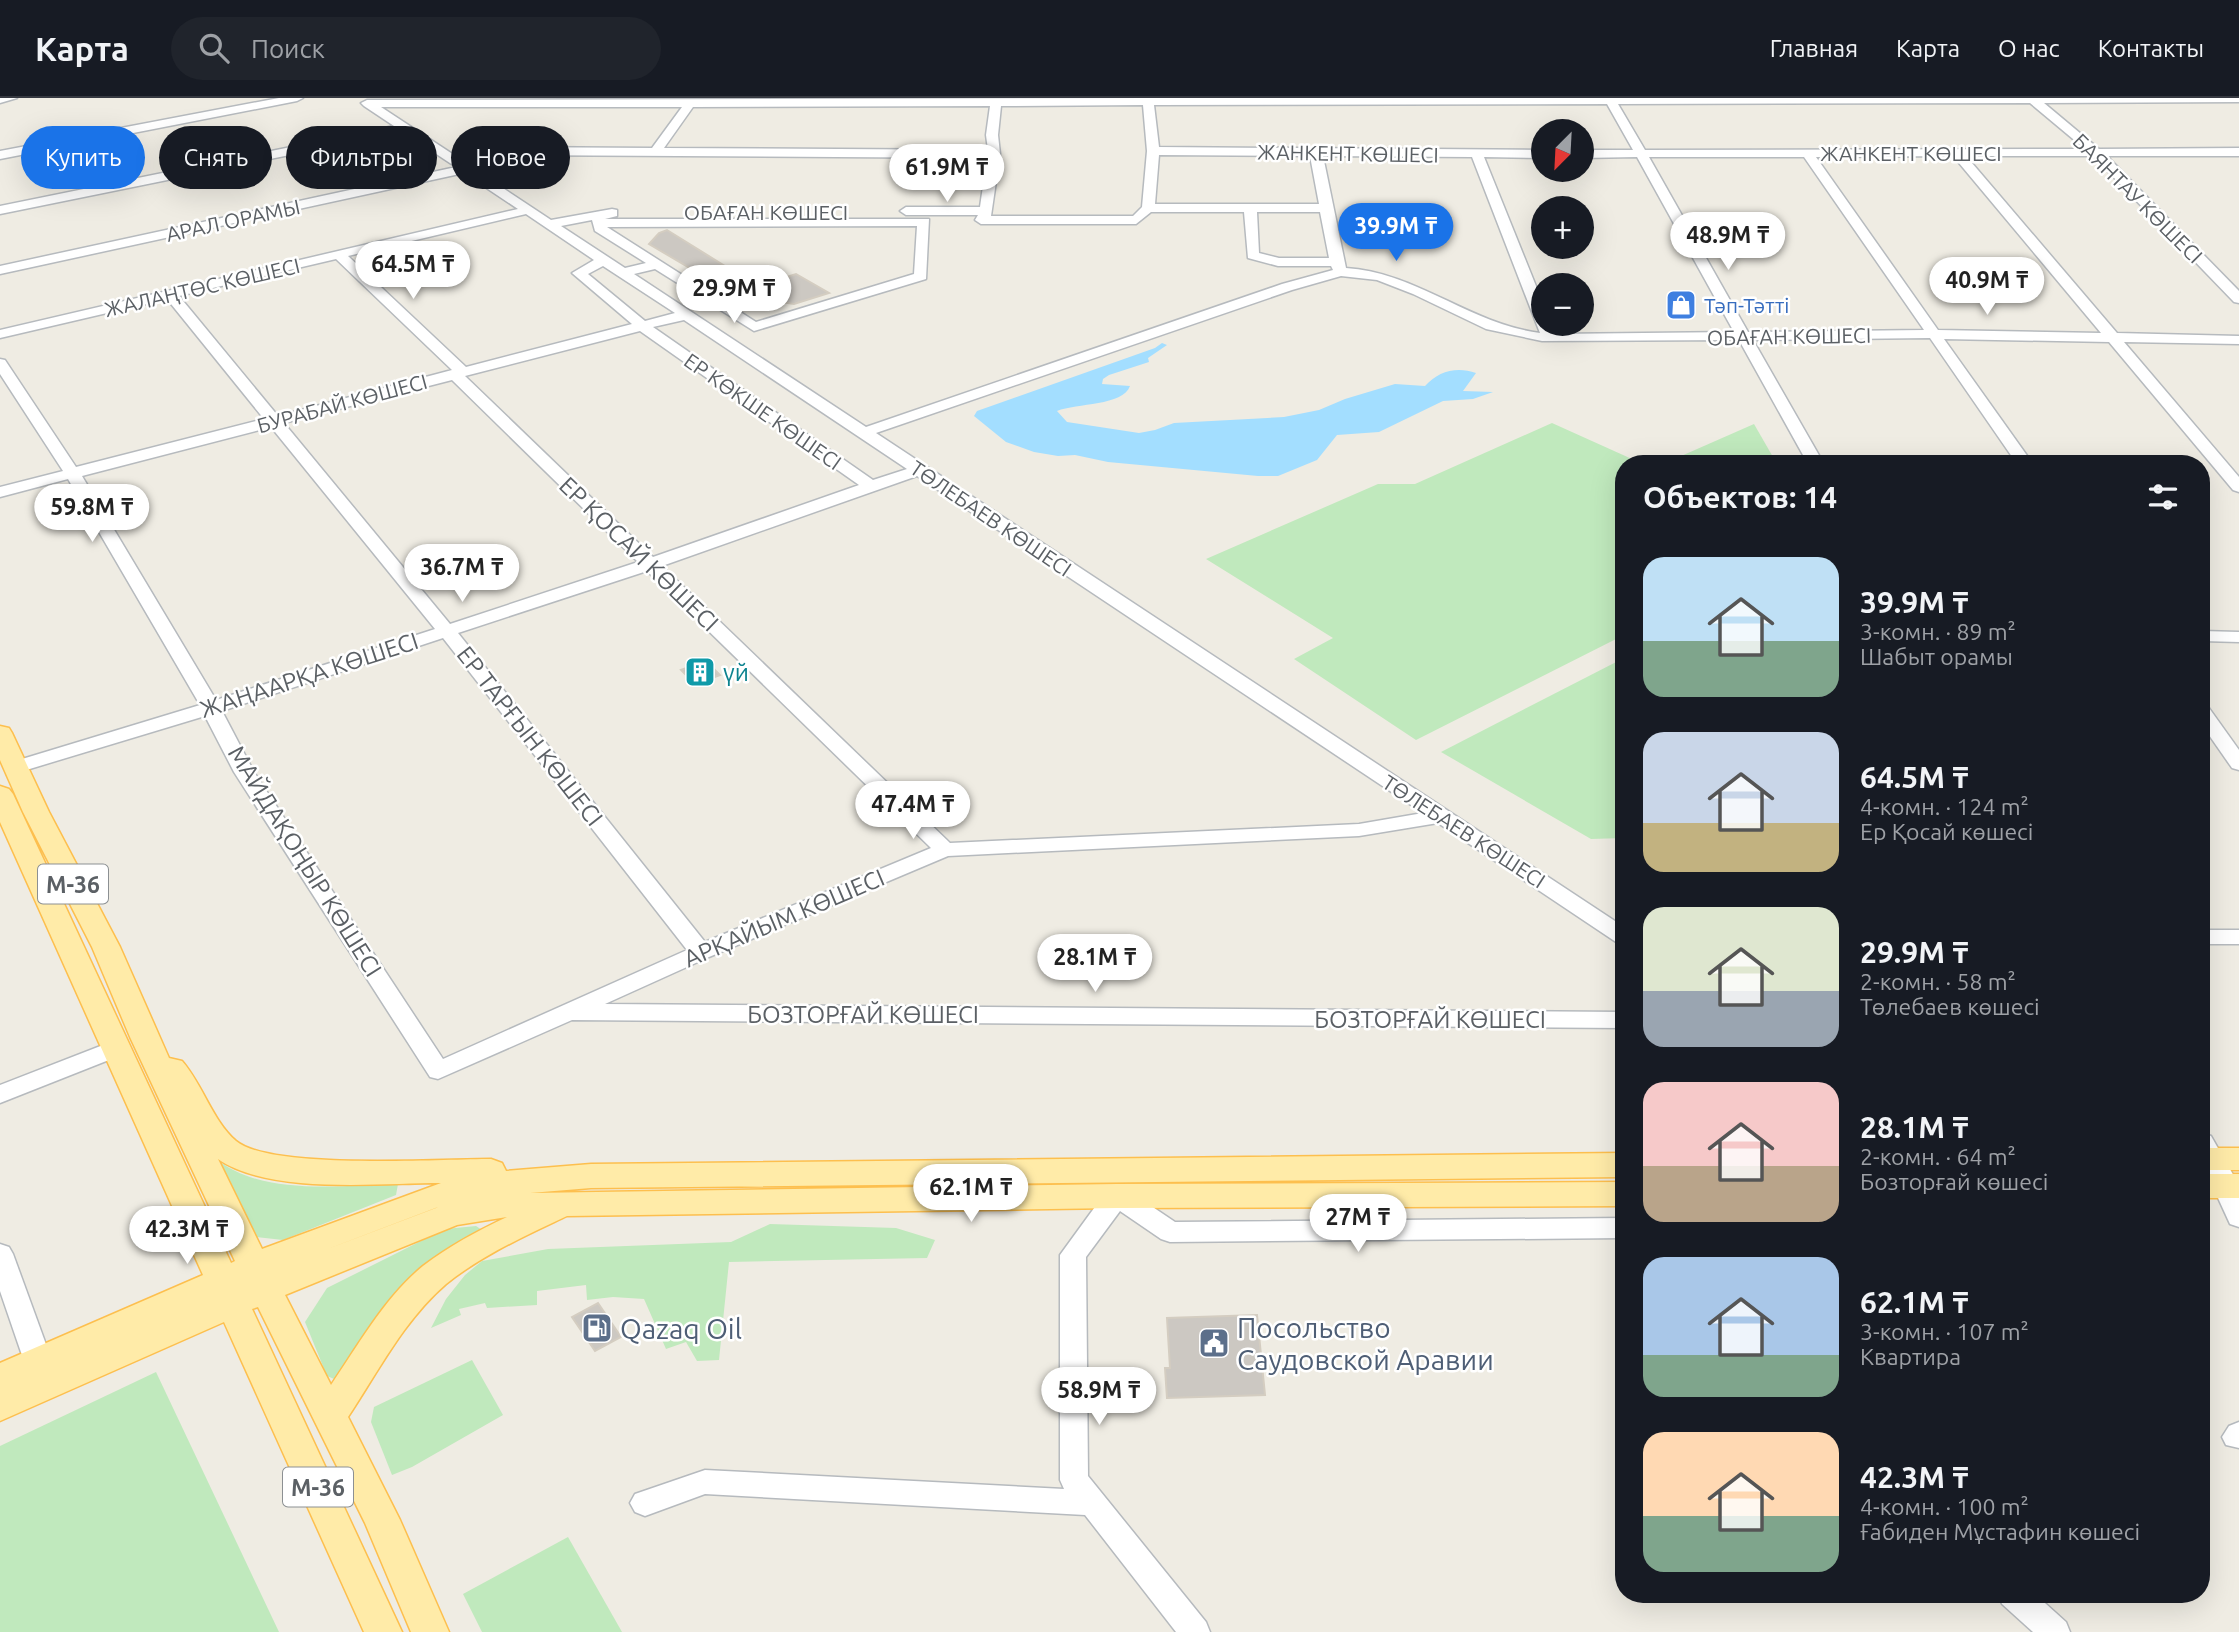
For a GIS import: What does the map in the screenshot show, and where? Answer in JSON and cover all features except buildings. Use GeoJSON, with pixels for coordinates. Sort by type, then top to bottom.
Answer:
{"type":"FeatureCollection","features":[{"type":"Feature","properties":{"kind":"main road","name":"M-36"},"geometry":{"type":"LineString","coordinates":[[0,733],[16,767],[16,818]]}},
{"type":"Feature","properties":{"kind":"main road","name":"M-36"},"geometry":{"type":"LineString","coordinates":[[0,793],[16,818],[130,1042],[244,1284],[383,1632]]}},
{"type":"Feature","properties":{"kind":"main road"},"geometry":{"type":"LineString","coordinates":[[130,1042],[184,1081],[219,1142],[239,1157],[271,1168],[376,1173],[538,1170],[591,1176]]}},
{"type":"Feature","properties":{"kind":"main road"},"geometry":{"type":"LineString","coordinates":[[0,1406],[244,1284],[430,1197],[480,1185],[591,1176],[1615,1164]]}},
{"type":"Feature","properties":{"kind":"main road"},"geometry":{"type":"LineString","coordinates":[[0,1378],[38,1361],[244,1284],[453,1214],[503,1205],[1117,1196],[1615,1194]]}},
{"type":"Feature","properties":{"kind":"main road"},"geometry":{"type":"LineString","coordinates":[[329,1416],[410,1303],[451,1263],[519,1225],[568,1202]]}},
{"type":"Feature","properties":{"kind":"main road","name":"M-36"},"geometry":{"type":"LineString","coordinates":[[244,1284],[329,1416],[382,1520],[430,1632]]}},
{"type":"Feature","properties":{"kind":"street"},"geometry":{"type":"LineString","coordinates":[[0,100],[11,98]]}},
{"type":"Feature","properties":{"kind":"street"},"geometry":{"type":"LineString","coordinates":[[0,155],[297,98]]}},
{"type":"Feature","properties":{"kind":"street"},"geometry":{"type":"LineString","coordinates":[[1610,99],[1811,455]]}},
{"type":"Feature","properties":{"kind":"street","name":"БАЯНТАУ КӨШЕСІ"},"geometry":{"type":"LineString","coordinates":[[2036,99],[2096,152],[2239,299]]}},
{"type":"Feature","properties":{"kind":"street"},"geometry":{"type":"LineString","coordinates":[[364,101],[2239,99]]}},
{"type":"Feature","properties":{"kind":"street"},"geometry":{"type":"LineString","coordinates":[[984,216],[995,154],[992,135],[1004,100]]}},
{"type":"Feature","properties":{"kind":"street"},"geometry":{"type":"LineString","coordinates":[[548,224],[598,218],[846,217],[924,222],[984,216],[1136,220],[1149,208],[1153,151],[1148,100]]}},
{"type":"Feature","properties":{"kind":"street","name":"ТӨЛЕБАЕВ КӨШЕСІ"},"geometry":{"type":"LineString","coordinates":[[364,101],[401,126]]}},
{"type":"Feature","properties":{"kind":"street"},"geometry":{"type":"LineString","coordinates":[[655,152],[684,101]]}},
{"type":"Feature","properties":{"kind":"street","name":"ТӨЛЕБАЕВ КӨШЕСІ"},"geometry":{"type":"LineString","coordinates":[[437,150],[451,160]]}},
{"type":"Feature","properties":{"kind":"street","name":"ЖАНКЕНТ КӨШЕСІ"},"geometry":{"type":"LineString","coordinates":[[1153,151],[1531,154]]}},
{"type":"Feature","properties":{"kind":"street"},"geometry":{"type":"LineString","coordinates":[[0,210],[286,152]]}},
{"type":"Feature","properties":{"kind":"street"},"geometry":{"type":"LineString","coordinates":[[570,152],[995,154]]}},
{"type":"Feature","properties":{"kind":"street","name":"ЖАНКЕНТ КӨШЕСІ"},"geometry":{"type":"LineString","coordinates":[[1594,154],[2238,152]]}},
{"type":"Feature","properties":{"kind":"street"},"geometry":{"type":"LineString","coordinates":[[865,432],[1339,267],[1316,153]]}},
{"type":"Feature","properties":{"kind":"street"},"geometry":{"type":"LineString","coordinates":[[1808,154],[2019,455]]}},
{"type":"Feature","properties":{"kind":"street"},"geometry":{"type":"LineString","coordinates":[[1958,154],[2239,487]]}},
{"type":"Feature","properties":{"kind":"street"},"geometry":{"type":"LineString","coordinates":[[1477,155],[1549,338]]}},
{"type":"Feature","properties":{"kind":"street","name":"АРАЛ ОРАМЫ"},"geometry":{"type":"LineString","coordinates":[[0,270],[451,172]]}},
{"type":"Feature","properties":{"kind":"street","name":"ТӨЛЕБАЕВ КӨШЕСІ"},"geometry":{"type":"LineString","coordinates":[[496,189],[1615,931]]}},
{"type":"Feature","properties":{"kind":"street"},"geometry":{"type":"LineString","coordinates":[[1149,208],[1326,208]]}},
{"type":"Feature","properties":{"kind":"street","name":"ОБАҒАН КӨШЕСІ"},"geometry":{"type":"LineString","coordinates":[[1250,209],[1253,255],[1278,262],[1339,267],[1389,279],[1491,326],[1522,336],[1549,338],[1933,334],[2239,340]]}},
{"type":"Feature","properties":{"kind":"street","name":"ЖАЛАҢТӨС КӨШЕСІ"},"geometry":{"type":"LineString","coordinates":[[0,334],[528,210]]}},
{"type":"Feature","properties":{"kind":"street","name":"ОБАҒАН КӨШЕСІ"},"geometry":{"type":"LineString","coordinates":[[846,217],[984,216]]}},
{"type":"Feature","properties":{"kind":"street"},"geometry":{"type":"LineString","coordinates":[[598,218],[600,228],[754,327],[921,276],[924,222]]}},
{"type":"Feature","properties":{"kind":"street","name":"ЕР ҚОСАЙ КӨШЕСІ"},"geometry":{"type":"LineString","coordinates":[[339,255],[650,564],[945,850]]}},
{"type":"Feature","properties":{"kind":"street","name":"ЕР КӨКШЕ КӨШЕСІ"},"geometry":{"type":"LineString","coordinates":[[603,260],[579,274],[642,326],[870,486]]}},
{"type":"Feature","properties":{"kind":"street"},"geometry":{"type":"LineString","coordinates":[[622,273],[657,264]]}},
{"type":"Feature","properties":{"kind":"street","name":"ЕР ТАРҒЫН КӨШЕСІ"},"geometry":{"type":"LineString","coordinates":[[170,294],[446,630],[701,952]]}},
{"type":"Feature","properties":{"kind":"street","name":"БУРАБАЙ КӨШЕСІ"},"geometry":{"type":"LineString","coordinates":[[0,492],[642,326],[713,300]]}},
{"type":"Feature","properties":{"kind":"street","name":"МАЙДАҚОҢЫР КӨШЕСІ"},"geometry":{"type":"LineString","coordinates":[[0,363],[72,473],[211,708],[244,772],[438,1071]]}},
{"type":"Feature","properties":{"kind":"street","name":"ЖАҢААРҚА КӨШЕСІ"},"geometry":{"type":"LineString","coordinates":[[16,767],[211,708],[650,564],[918,470]]}},
{"type":"Feature","properties":{"kind":"street"},"geometry":{"type":"LineString","coordinates":[[2210,636],[2239,637]]}},
{"type":"Feature","properties":{"kind":"street"},"geometry":{"type":"LineString","coordinates":[[2210,723],[2239,764]]}},
{"type":"Feature","properties":{"kind":"street","name":"АРҚАЙЫМ КӨШЕСІ"},"geometry":{"type":"LineString","coordinates":[[438,1071],[701,952],[945,850],[1359,830],[1441,816]]}},
{"type":"Feature","properties":{"kind":"street"},"geometry":{"type":"LineString","coordinates":[[2210,937],[2239,937]]}},
{"type":"Feature","properties":{"kind":"street","name":"БОЗТОРҒАЙ КӨШЕСІ"},"geometry":{"type":"LineString","coordinates":[[565,1012],[1615,1020]]}},
{"type":"Feature","properties":{"kind":"street"},"geometry":{"type":"LineString","coordinates":[[0,1094],[130,1042]]}},
{"type":"Feature","properties":{"kind":"street"},"geometry":{"type":"LineString","coordinates":[[2217,1168],[2239,1217]]}},
{"type":"Feature","properties":{"kind":"street"},"geometry":{"type":"LineString","coordinates":[[1195,1632],[1074,1480],[1073,1255],[1117,1196],[1170,1232],[1615,1228]]}},
{"type":"Feature","properties":{"kind":"street"},"geometry":{"type":"LineString","coordinates":[[0,1254],[38,1361]]}},
{"type":"Feature","properties":{"kind":"street"},"geometry":{"type":"LineString","coordinates":[[645,1503],[705,1482],[1092,1503]]}},
{"type":"Feature","properties":{"kind":"street"},"geometry":{"type":"LineString","coordinates":[[2023,1603],[2055,1632]]}},
{"type":"Feature","properties":{"kind":"green space"},"geometry":{"type":"Polygon","coordinates":[[[1552,423],[1623,455],[1615,455],[1615,640],[1416,740],[1294,659],[1333,638],[1206,559],[1378,484],[1415,484],[1552,423]]]}},
{"type":"Feature","properties":{"kind":"green space"},"geometry":{"type":"Polygon","coordinates":[[[1754,424],[1772,455],[1683,455],[1754,424]]]}},
{"type":"Feature","properties":{"kind":"green space"},"geometry":{"type":"Polygon","coordinates":[[[1615,663],[1615,838],[1591,839],[1441,752],[1615,663]]]}},
{"type":"Feature","properties":{"kind":"green space"},"geometry":{"type":"Polygon","coordinates":[[[216,1159],[235,1171],[280,1184],[328,1187],[398,1184],[396,1195],[283,1240],[256,1237],[216,1159]]]}},
{"type":"Feature","properties":{"kind":"green space"},"geometry":{"type":"Polygon","coordinates":[[[770,1224],[896,1228],[935,1240],[927,1258],[729,1262],[719,1360],[697,1361],[686,1342],[666,1349],[644,1299],[613,1297],[587,1300],[586,1285],[537,1291],[537,1305],[487,1308],[485,1303],[459,1309],[461,1315],[431,1328],[446,1299],[465,1275],[482,1261],[548,1249],[731,1242],[770,1224]]]}},
{"type":"Feature","properties":{"kind":"green space"},"geometry":{"type":"Polygon","coordinates":[[[476,1226],[488,1234],[339,1381],[327,1376],[305,1322],[327,1288],[445,1229],[476,1226]]]}},
{"type":"Feature","properties":{"kind":"green space"},"geometry":{"type":"Polygon","coordinates":[[[472,1360],[503,1415],[412,1467],[392,1475],[371,1422],[374,1407],[472,1360]]]}},
{"type":"Feature","properties":{"kind":"green space"},"geometry":{"type":"Polygon","coordinates":[[[156,1372],[279,1632],[0,1632],[0,1446],[156,1372]]]}},
{"type":"Feature","properties":{"kind":"green space"},"geometry":{"type":"Polygon","coordinates":[[[568,1537],[622,1632],[482,1632],[463,1594],[568,1537]]]}},
{"type":"Feature","properties":{"kind":"water"},"geometry":{"type":"Polygon","coordinates":[[[1162,343],[1167,345],[1148,358],[1149,362],[1103,379],[1102,384],[1130,386],[1126,392],[1109,401],[1057,411],[1067,422],[1139,433],[1174,423],[1284,417],[1319,410],[1395,384],[1425,386],[1442,373],[1455,370],[1476,373],[1463,391],[1493,392],[1473,399],[1443,401],[1379,432],[1337,435],[1317,460],[1278,476],[1108,462],[1075,455],[1058,456],[1034,452],[1006,442],[974,416],[977,411],[1155,348],[1162,343]]]}},
{"type":"Feature","properties":{"kind":"place","name":"Тәп-Тәтті"},"geometry":{"type":"Point","coordinates":[1681,305]}},
{"type":"Feature","properties":{"kind":"place","name":"үй"},"geometry":{"type":"Point","coordinates":[700,672]}},
{"type":"Feature","properties":{"kind":"place","name":"Qazaq Oil"},"geometry":{"type":"Point","coordinates":[597,1328]}},
{"type":"Feature","properties":{"kind":"place","name":"Посольство Саудовской Аравии"},"geometry":{"type":"Point","coordinates":[1214,1343]}}]}
